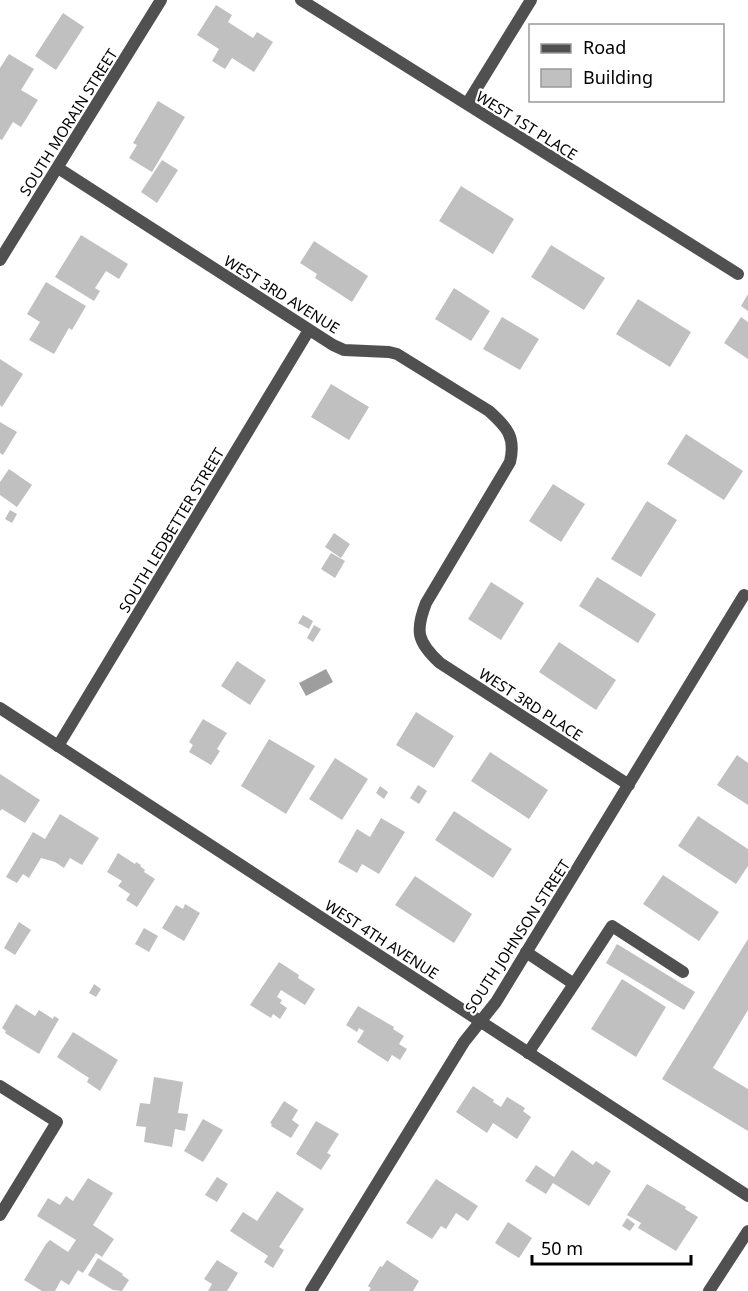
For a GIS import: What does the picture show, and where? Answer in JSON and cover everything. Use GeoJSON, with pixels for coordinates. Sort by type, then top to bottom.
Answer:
{"type":"FeatureCollection","features":[{"type":"Feature","properties":{"kind":"street","name":"SOUTH MORAIN STREET"},"geometry":{"type":"LineString","coordinates":[[0,260],[161,0]]}},
{"type":"Feature","properties":{"kind":"street","name":"WEST 1ST PLACE"},"geometry":{"type":"LineString","coordinates":[[301,0],[738,274]]}},
{"type":"Feature","properties":{"kind":"street"},"geometry":{"type":"LineString","coordinates":[[467,104],[531,0]]}},
{"type":"Feature","properties":{"kind":"street","name":"WEST 3RD AVENUE"},"geometry":{"type":"LineString","coordinates":[[58,168],[309,330],[344,350],[389,352],[405,357],[489,411],[508,430],[513,450],[505,474],[426,603],[418,632],[422,643]]}},
{"type":"Feature","properties":{"kind":"street","name":"SOUTH LEDBETTER STREET"},"geometry":{"type":"LineString","coordinates":[[58,746],[309,330]]}},
{"type":"Feature","properties":{"kind":"street","name":"SOUTH JOHNSON STREET"},"geometry":{"type":"LineString","coordinates":[[311,1291],[464,1042],[496,1002],[744,595]]}},
{"type":"Feature","properties":{"kind":"street","name":"WEST 3RD PLACE"},"geometry":{"type":"LineString","coordinates":[[422,643],[448,668],[629,785]]}},
{"type":"Feature","properties":{"kind":"street","name":"WEST 4TH AVENUE"},"geometry":{"type":"LineString","coordinates":[[0,708],[748,1195]]}},
{"type":"Feature","properties":{"kind":"street"},"geometry":{"type":"LineString","coordinates":[[528,1053],[612,926],[683,972]]}},
{"type":"Feature","properties":{"kind":"street"},"geometry":{"type":"LineString","coordinates":[[526,952],[574,984]]}},
{"type":"Feature","properties":{"kind":"street"},"geometry":{"type":"LineString","coordinates":[[0,1086],[57,1122],[0,1215]]}},
{"type":"Feature","properties":{"kind":"street"},"geometry":{"type":"LineString","coordinates":[[710,1291],[748,1231]]}},
{"type":"Feature","properties":{"kind":"shaded area"},"geometry":{"type":"Polygon","coordinates":[[[326,669],[333,682],[306,696],[299,683],[326,669]]]}},
{"type":"Feature","properties":{"kind":"building"},"geometry":{"type":"Polygon","coordinates":[[[216,5],[232,15],[228,22],[253,38],[257,32],[273,42],[254,72],[232,58],[225,69],[212,61],[219,49],[197,35],[216,5]]]}},
{"type":"Feature","properties":{"kind":"building"},"geometry":{"type":"Polygon","coordinates":[[[63,13],[84,27],[56,70],[35,56],[63,13]]]}},
{"type":"Feature","properties":{"kind":"building"},"geometry":{"type":"Polygon","coordinates":[[[9,54],[34,69],[21,90],[38,100],[21,127],[13,122],[2,140],[0,139],[0,68],[9,54]]]}},
{"type":"Feature","properties":{"kind":"building"},"geometry":{"type":"Polygon","coordinates":[[[158,101],[185,117],[152,172],[129,158],[137,145],[133,143],[158,101]]]}},
{"type":"Feature","properties":{"kind":"building"},"geometry":{"type":"Polygon","coordinates":[[[162,160],[178,170],[157,203],[141,192],[162,160]]]}},
{"type":"Feature","properties":{"kind":"building"},"geometry":{"type":"Polygon","coordinates":[[[461,186],[514,219],[493,254],[439,221],[461,186]]]}},
{"type":"Feature","properties":{"kind":"building"},"geometry":{"type":"Polygon","coordinates":[[[81,235],[128,264],[119,279],[106,271],[95,288],[100,291],[94,301],[55,277],[81,235]]]}},
{"type":"Feature","properties":{"kind":"building"},"geometry":{"type":"Polygon","coordinates":[[[314,241],[368,276],[352,302],[315,278],[317,274],[300,263],[314,241]]]}},
{"type":"Feature","properties":{"kind":"building"},"geometry":{"type":"Polygon","coordinates":[[[551,245],[605,278],[584,310],[531,277],[551,245]]]}},
{"type":"Feature","properties":{"kind":"building"},"geometry":{"type":"Polygon","coordinates":[[[46,282],[86,306],[72,330],[69,328],[54,354],[29,340],[40,322],[27,314],[46,282]]]}},
{"type":"Feature","properties":{"kind":"building"},"geometry":{"type":"Polygon","coordinates":[[[454,288],[490,311],[471,341],[435,319],[454,288]]]}},
{"type":"Feature","properties":{"kind":"building"},"geometry":{"type":"Polygon","coordinates":[[[748,294],[748,311],[741,306],[748,294]]]}},
{"type":"Feature","properties":{"kind":"building"},"geometry":{"type":"Polygon","coordinates":[[[638,299],[691,332],[670,367],[616,334],[638,299]]]}},
{"type":"Feature","properties":{"kind":"building"},"geometry":{"type":"Polygon","coordinates":[[[502,317],[539,339],[520,370],[483,349],[502,317]]]}},
{"type":"Feature","properties":{"kind":"building"},"geometry":{"type":"Polygon","coordinates":[[[741,317],[748,322],[748,359],[724,343],[741,317]]]}},
{"type":"Feature","properties":{"kind":"building"},"geometry":{"type":"Polygon","coordinates":[[[0,359],[23,374],[2,407],[0,405],[0,359]]]}},
{"type":"Feature","properties":{"kind":"building"},"geometry":{"type":"Polygon","coordinates":[[[331,384],[369,407],[349,440],[311,417],[331,384]]]}},
{"type":"Feature","properties":{"kind":"building"},"geometry":{"type":"Polygon","coordinates":[[[0,422],[17,432],[3,455],[0,453],[0,422]]]}},
{"type":"Feature","properties":{"kind":"building"},"geometry":{"type":"Polygon","coordinates":[[[686,434],[743,471],[724,500],[667,464],[686,434]]]}},
{"type":"Feature","properties":{"kind":"building"},"geometry":{"type":"Polygon","coordinates":[[[9,469],[32,485],[17,507],[0,495],[0,482],[9,469]]]}},
{"type":"Feature","properties":{"kind":"building"},"geometry":{"type":"Polygon","coordinates":[[[553,484],[585,504],[561,542],[529,521],[553,484]]]}},
{"type":"Feature","properties":{"kind":"building"},"geometry":{"type":"Polygon","coordinates":[[[647,501],[677,520],[641,577],[611,559],[647,501]]]}},
{"type":"Feature","properties":{"kind":"building"},"geometry":{"type":"Polygon","coordinates":[[[10,510],[17,514],[12,523],[5,519],[10,510]]]}},
{"type":"Feature","properties":{"kind":"building"},"geometry":{"type":"Polygon","coordinates":[[[334,533],[350,544],[341,558],[325,547],[334,533]]]}},
{"type":"Feature","properties":{"kind":"building"},"geometry":{"type":"Polygon","coordinates":[[[331,553],[345,561],[335,578],[321,569],[331,553]]]}},
{"type":"Feature","properties":{"kind":"building"},"geometry":{"type":"Polygon","coordinates":[[[597,577],[656,614],[638,643],[579,606],[597,577]]]}},
{"type":"Feature","properties":{"kind":"building"},"geometry":{"type":"Polygon","coordinates":[[[491,582],[524,603],[501,640],[468,619],[491,582]]]}},
{"type":"Feature","properties":{"kind":"building"},"geometry":{"type":"Polygon","coordinates":[[[303,615],[313,621],[309,629],[298,623],[303,615]]]}},
{"type":"Feature","properties":{"kind":"building"},"geometry":{"type":"Polygon","coordinates":[[[314,625],[321,629],[313,642],[307,638],[314,625]]]}},
{"type":"Feature","properties":{"kind":"building"},"geometry":{"type":"Polygon","coordinates":[[[559,642],[616,680],[596,710],[539,672],[559,642]]]}},
{"type":"Feature","properties":{"kind":"building"},"geometry":{"type":"Polygon","coordinates":[[[237,661],[266,680],[250,705],[221,686],[237,661]]]}},
{"type":"Feature","properties":{"kind":"building"},"geometry":{"type":"Polygon","coordinates":[[[416,712],[454,736],[434,768],[396,745],[416,712]]]}},
{"type":"Feature","properties":{"kind":"building"},"geometry":{"type":"Polygon","coordinates":[[[203,719],[227,733],[211,765],[189,752],[193,745],[189,742],[203,719]]]}},
{"type":"Feature","properties":{"kind":"building"},"geometry":{"type":"Polygon","coordinates":[[[269,739],[315,766],[286,814],[241,786],[269,739]]]}},
{"type":"Feature","properties":{"kind":"building"},"geometry":{"type":"Polygon","coordinates":[[[490,752],[548,790],[529,819],[471,781],[490,752]]]}},
{"type":"Feature","properties":{"kind":"building"},"geometry":{"type":"Polygon","coordinates":[[[737,755],[748,763],[748,805],[717,785],[737,755]]]}},
{"type":"Feature","properties":{"kind":"building"},"geometry":{"type":"Polygon","coordinates":[[[335,758],[368,779],[342,820],[309,799],[335,758]]]}},
{"type":"Feature","properties":{"kind":"building"},"geometry":{"type":"Polygon","coordinates":[[[0,774],[40,800],[25,823],[2,809],[0,811],[0,774]]]}},
{"type":"Feature","properties":{"kind":"building"},"geometry":{"type":"Polygon","coordinates":[[[418,785],[427,791],[419,804],[410,798],[418,785]]]}},
{"type":"Feature","properties":{"kind":"building"},"geometry":{"type":"Polygon","coordinates":[[[380,786],[388,792],[384,799],[376,793],[380,786]]]}},
{"type":"Feature","properties":{"kind":"building"},"geometry":{"type":"Polygon","coordinates":[[[454,811],[512,849],[493,878],[435,840],[454,811]]]}},
{"type":"Feature","properties":{"kind":"building"},"geometry":{"type":"Polygon","coordinates":[[[60,814],[99,838],[82,865],[70,858],[64,868],[55,862],[41,858],[29,878],[23,874],[17,883],[6,877],[33,832],[45,839],[60,814]]]}},
{"type":"Feature","properties":{"kind":"building"},"geometry":{"type":"Polygon","coordinates":[[[698,816],[748,849],[748,866],[736,884],[678,846],[698,816]]]}},
{"type":"Feature","properties":{"kind":"building"},"geometry":{"type":"Polygon","coordinates":[[[381,818],[405,832],[379,874],[362,864],[357,873],[338,862],[357,829],[370,837],[381,818]]]}},
{"type":"Feature","properties":{"kind":"building"},"geometry":{"type":"Polygon","coordinates":[[[118,853],[135,864],[136,862],[141,865],[144,872],[155,879],[137,907],[126,900],[130,894],[118,886],[122,881],[107,872],[118,853]]]}},
{"type":"Feature","properties":{"kind":"building"},"geometry":{"type":"Polygon","coordinates":[[[663,875],[719,912],[699,941],[643,904],[663,875]]]}},
{"type":"Feature","properties":{"kind":"building"},"geometry":{"type":"Polygon","coordinates":[[[415,876],[472,914],[454,943],[395,905],[415,876]]]}},
{"type":"Feature","properties":{"kind":"building"},"geometry":{"type":"Polygon","coordinates":[[[185,904],[200,913],[184,941],[162,928],[176,905],[183,909],[185,904]]]}},
{"type":"Feature","properties":{"kind":"building"},"geometry":{"type":"Polygon","coordinates":[[[19,922],[31,930],[15,955],[4,948],[19,922]]]}},
{"type":"Feature","properties":{"kind":"building"},"geometry":{"type":"Polygon","coordinates":[[[144,928],[158,936],[149,952],[135,944],[144,928]]]}},
{"type":"Feature","properties":{"kind":"building"},"geometry":{"type":"Polygon","coordinates":[[[748,939],[748,1010],[713,1068],[748,1089],[748,1131],[662,1079],[748,939]]]}},
{"type":"Feature","properties":{"kind":"building"},"geometry":{"type":"Polygon","coordinates":[[[617,944],[695,992],[684,1010],[606,963],[617,944]]]}},
{"type":"Feature","properties":{"kind":"building"},"geometry":{"type":"Polygon","coordinates":[[[279,962],[315,989],[305,1005],[281,990],[277,997],[282,1000],[280,1003],[287,1008],[280,1019],[273,1014],[271,1018],[250,1005],[279,962]]]}},
{"type":"Feature","properties":{"kind":"building"},"geometry":{"type":"Polygon","coordinates":[[[622,979],[666,1007],[636,1057],[591,1029],[622,979]]]}},
{"type":"Feature","properties":{"kind":"building"},"geometry":{"type":"Polygon","coordinates":[[[94,984],[101,989],[96,997],[89,993],[94,984]]]}},
{"type":"Feature","properties":{"kind":"building"},"geometry":{"type":"Polygon","coordinates":[[[16,1004],[35,1016],[39,1010],[53,1019],[54,1016],[59,1019],[39,1054],[5,1033],[6,1031],[2,1028],[16,1004]]]}},
{"type":"Feature","properties":{"kind":"building"},"geometry":{"type":"Polygon","coordinates":[[[358,1006],[394,1027],[393,1029],[404,1036],[399,1044],[407,1049],[400,1060],[392,1055],[388,1062],[357,1042],[364,1031],[359,1028],[357,1032],[346,1025],[358,1006]]]}},
{"type":"Feature","properties":{"kind":"building"},"geometry":{"type":"Polygon","coordinates":[[[73,1032],[118,1060],[100,1091],[87,1082],[89,1078],[57,1057],[73,1032]]]}},
{"type":"Feature","properties":{"kind":"building"},"geometry":{"type":"Polygon","coordinates":[[[154,1077],[183,1082],[178,1113],[188,1114],[185,1131],[175,1129],[172,1147],[144,1142],[146,1127],[136,1126],[140,1103],[150,1104],[154,1077]]]}},
{"type":"Feature","properties":{"kind":"building"},"geometry":{"type":"Polygon","coordinates":[[[473,1086],[501,1107],[507,1097],[525,1108],[523,1111],[531,1117],[517,1139],[493,1123],[487,1133],[456,1112],[473,1086]]]}},
{"type":"Feature","properties":{"kind":"building"},"geometry":{"type":"Polygon","coordinates":[[[284,1101],[298,1110],[292,1120],[299,1125],[291,1138],[271,1126],[270,1123],[284,1101]]]}},
{"type":"Feature","properties":{"kind":"building"},"geometry":{"type":"Polygon","coordinates":[[[203,1119],[223,1130],[203,1162],[184,1151],[203,1119]]]}},
{"type":"Feature","properties":{"kind":"building"},"geometry":{"type":"Polygon","coordinates":[[[316,1121],[339,1134],[327,1153],[331,1155],[321,1170],[296,1154],[316,1121]]]}},
{"type":"Feature","properties":{"kind":"building"},"geometry":{"type":"Polygon","coordinates":[[[572,1150],[593,1165],[596,1161],[611,1171],[589,1206],[553,1183],[546,1194],[525,1181],[536,1165],[554,1177],[572,1150]]]}},
{"type":"Feature","properties":{"kind":"building"},"geometry":{"type":"Polygon","coordinates":[[[217,1177],[228,1184],[217,1202],[205,1195],[217,1177]]]}},
{"type":"Feature","properties":{"kind":"building"},"geometry":{"type":"Polygon","coordinates":[[[88,1178],[113,1193],[93,1225],[114,1239],[102,1257],[96,1253],[83,1273],[78,1270],[69,1285],[61,1280],[55,1291],[42,1291],[24,1280],[46,1244],[50,1240],[68,1252],[76,1240],[37,1216],[48,1198],[60,1205],[66,1196],[73,1201],[88,1178]]]}},
{"type":"Feature","properties":{"kind":"building"},"geometry":{"type":"Polygon","coordinates":[[[436,1179],[478,1206],[468,1221],[456,1213],[446,1229],[441,1226],[432,1239],[406,1223],[436,1179]]]}},
{"type":"Feature","properties":{"kind":"building"},"geometry":{"type":"Polygon","coordinates":[[[647,1184],[686,1207],[685,1209],[698,1217],[676,1251],[638,1228],[641,1223],[627,1215],[647,1184]]]}},
{"type":"Feature","properties":{"kind":"building"},"geometry":{"type":"Polygon","coordinates":[[[277,1191],[304,1209],[279,1247],[284,1250],[273,1268],[264,1262],[268,1256],[230,1231],[243,1212],[257,1221],[277,1191]]]}},
{"type":"Feature","properties":{"kind":"building"},"geometry":{"type":"Polygon","coordinates":[[[627,1218],[635,1224],[630,1231],[622,1226],[627,1218]]]}},
{"type":"Feature","properties":{"kind":"building"},"geometry":{"type":"Polygon","coordinates":[[[508,1222],[532,1238],[519,1258],[495,1243],[508,1222]]]}},
{"type":"Feature","properties":{"kind":"building"},"geometry":{"type":"Polygon","coordinates":[[[98,1258],[129,1280],[122,1291],[113,1290],[88,1275],[98,1258]]]}},
{"type":"Feature","properties":{"kind":"building"},"geometry":{"type":"Polygon","coordinates":[[[217,1260],[238,1273],[227,1291],[208,1291],[212,1284],[204,1279],[217,1260]]]}},
{"type":"Feature","properties":{"kind":"building"},"geometry":{"type":"Polygon","coordinates":[[[387,1260],[419,1281],[413,1291],[369,1291],[371,1288],[368,1286],[380,1266],[382,1267],[387,1260]]]}}]}
